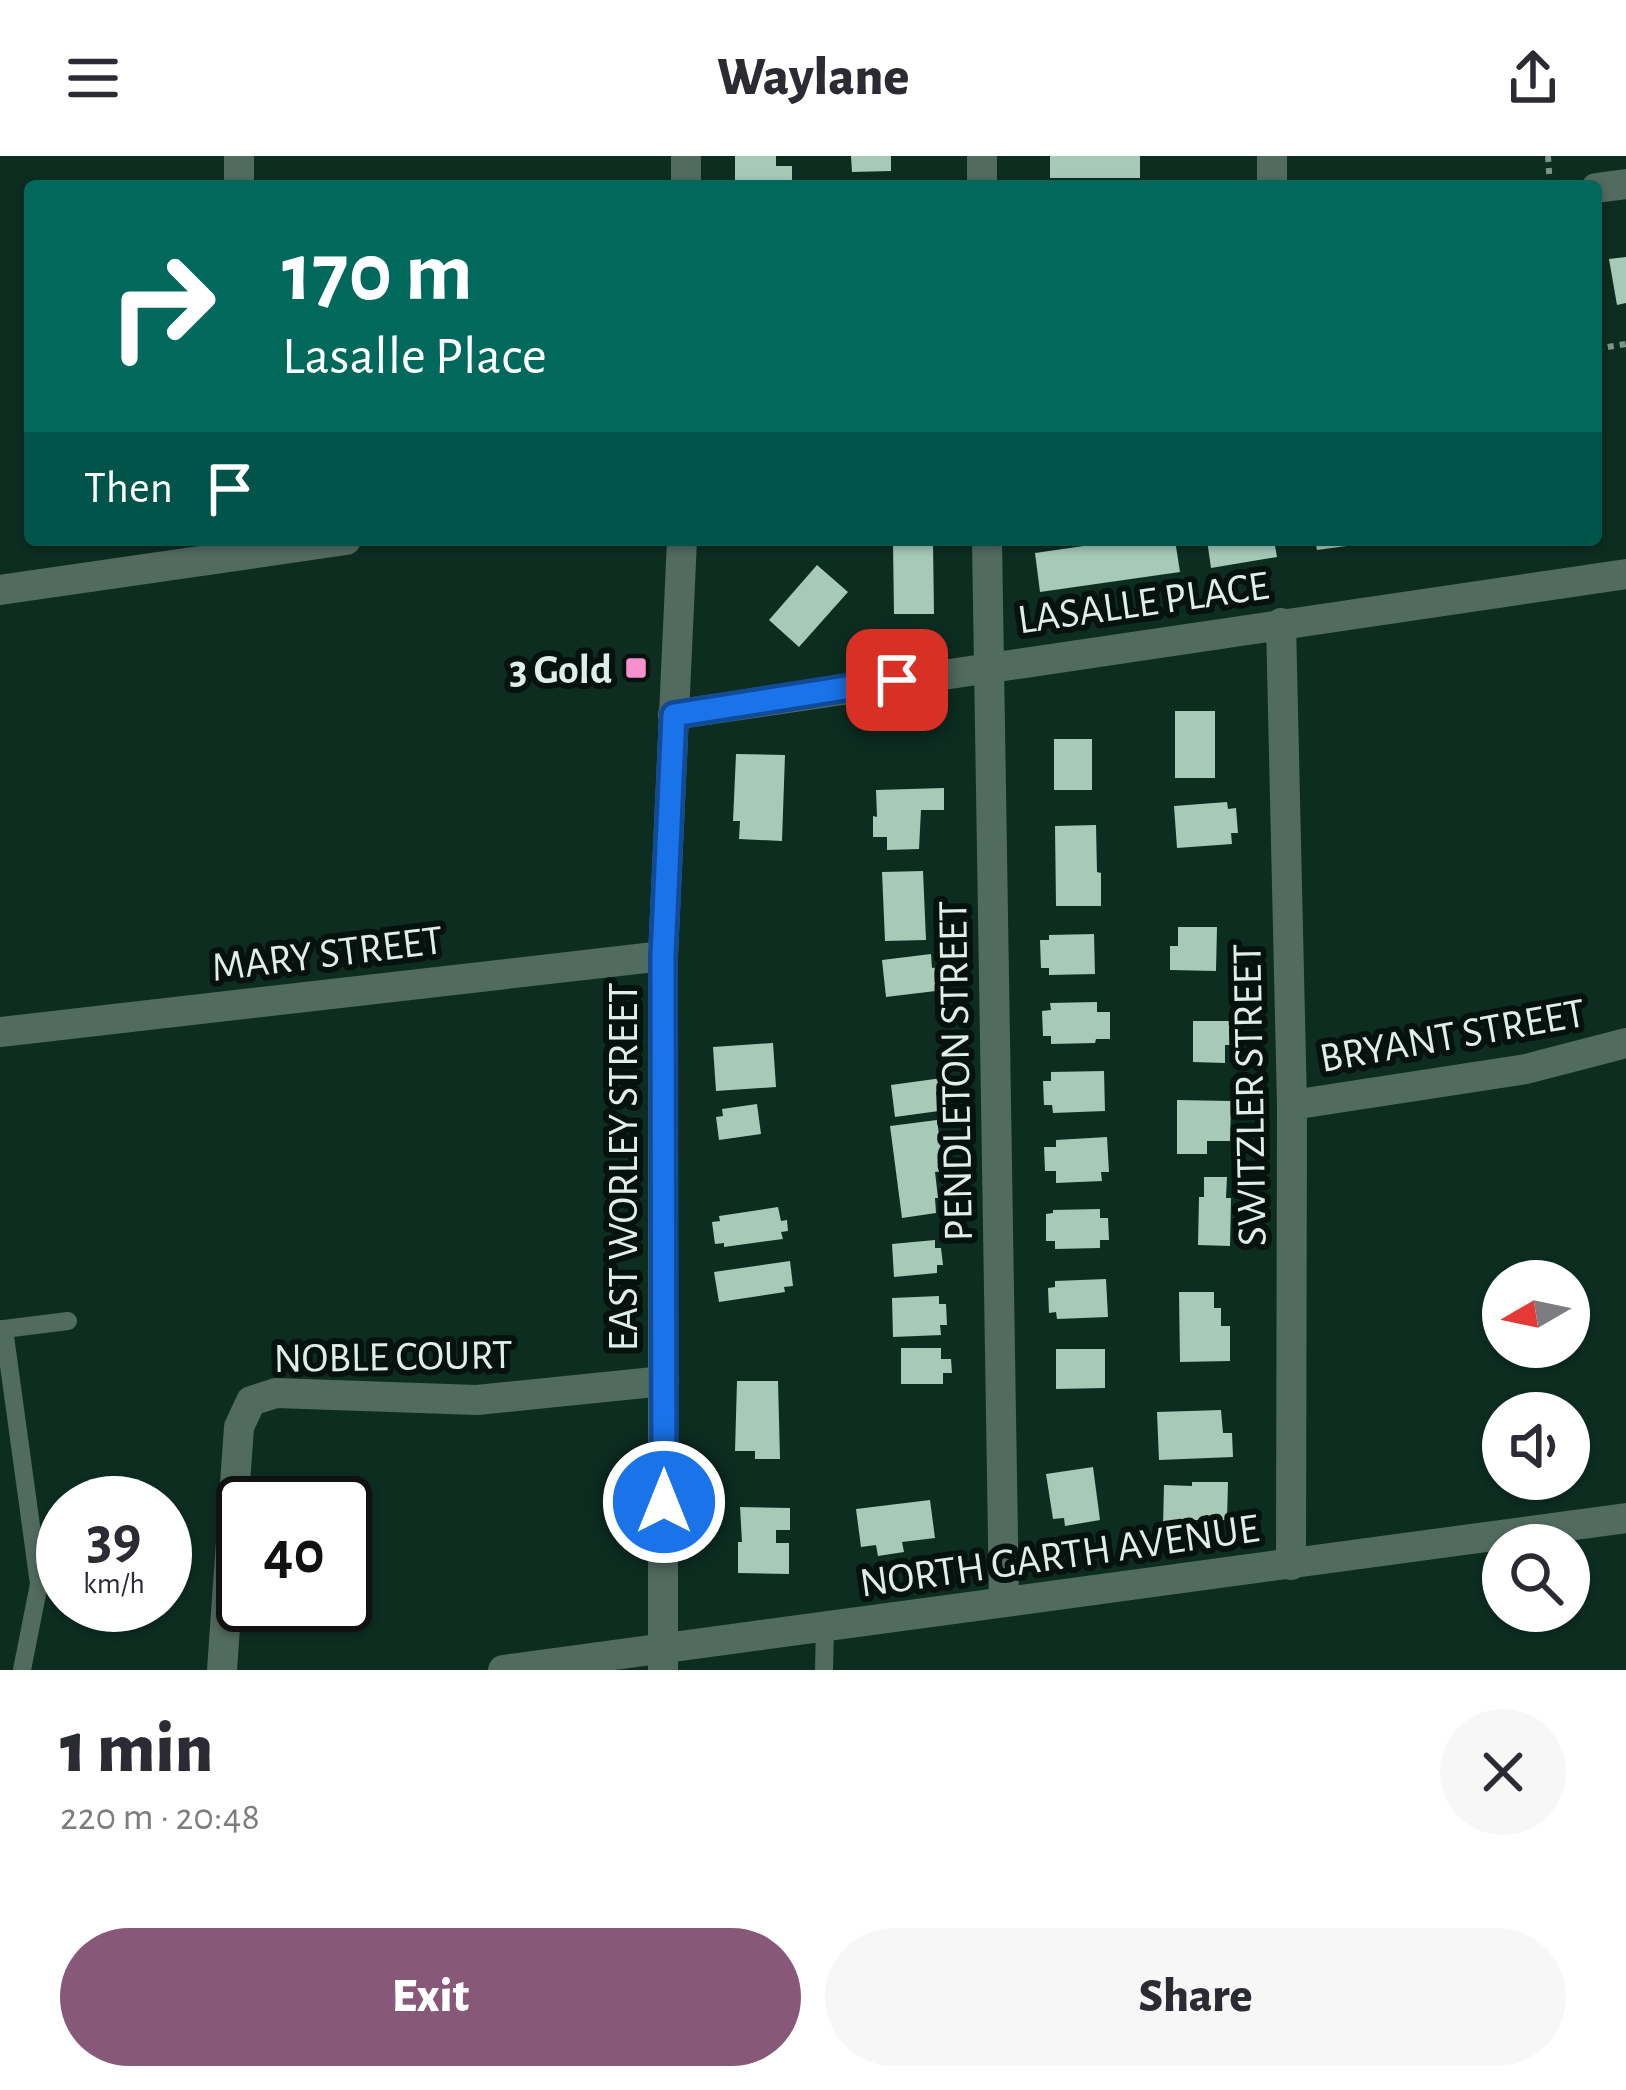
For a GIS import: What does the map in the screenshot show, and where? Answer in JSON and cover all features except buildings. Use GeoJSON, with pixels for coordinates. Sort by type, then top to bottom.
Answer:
{"type":"FeatureCollection","features":[{"type":"Feature","properties":{"kind":"street","name":"EAST WORLEY STREET"},"geometry":{"type":"LineString","coordinates":[[663,1660],[663,956],[682,546]]}},
{"type":"Feature","properties":{"kind":"street","name":"PENDLETON STREET"},"geometry":{"type":"LineString","coordinates":[[987,546],[1004,1602]]}},
{"type":"Feature","properties":{"kind":"street"},"geometry":{"type":"LineString","coordinates":[[0,590],[239,547]]}},
{"type":"Feature","properties":{"kind":"street","name":"LASALLE PLACE"},"geometry":{"type":"LineString","coordinates":[[674,715],[1626,574]]}},
{"type":"Feature","properties":{"kind":"street","name":"SWITZLER STREET"},"geometry":{"type":"LineString","coordinates":[[1281,623],[1292,1105],[1292,1565]]}},
{"type":"Feature","properties":{"kind":"street","name":"MARY STREET"},"geometry":{"type":"LineString","coordinates":[[0,1032],[663,956]]}},
{"type":"Feature","properties":{"kind":"street","name":"BRYANT STREET"},"geometry":{"type":"LineString","coordinates":[[1292,1105],[1526,1069],[1626,1043]]}},
{"type":"Feature","properties":{"kind":"street","name":"NOBLE COURT"},"geometry":{"type":"LineString","coordinates":[[222,1670],[239,1427],[251,1401],[276,1393],[477,1400],[664,1382]]}},
{"type":"Feature","properties":{"kind":"street","name":"NORTH GARTH AVENUE"},"geometry":{"type":"LineString","coordinates":[[503,1670],[663,1660],[825,1627],[1626,1519]]}},
{"type":"Feature","properties":{"kind":"lane"},"geometry":{"type":"LineString","coordinates":[[22,1670],[39,1583],[2,1329],[68,1321]]}},
{"type":"Feature","properties":{"kind":"lane"},"geometry":{"type":"LineString","coordinates":[[824,1670],[825,1627]]}},
{"type":"Feature","properties":{"kind":"place","name":"3 Gold"},"geometry":{"type":"Point","coordinates":[636,668]}},
{"type":"Feature","properties":{"kind":"route"},"geometry":{"type":"LineString","coordinates":[[664,1502],[663,956],[674,715],[897,680]]}}]}
